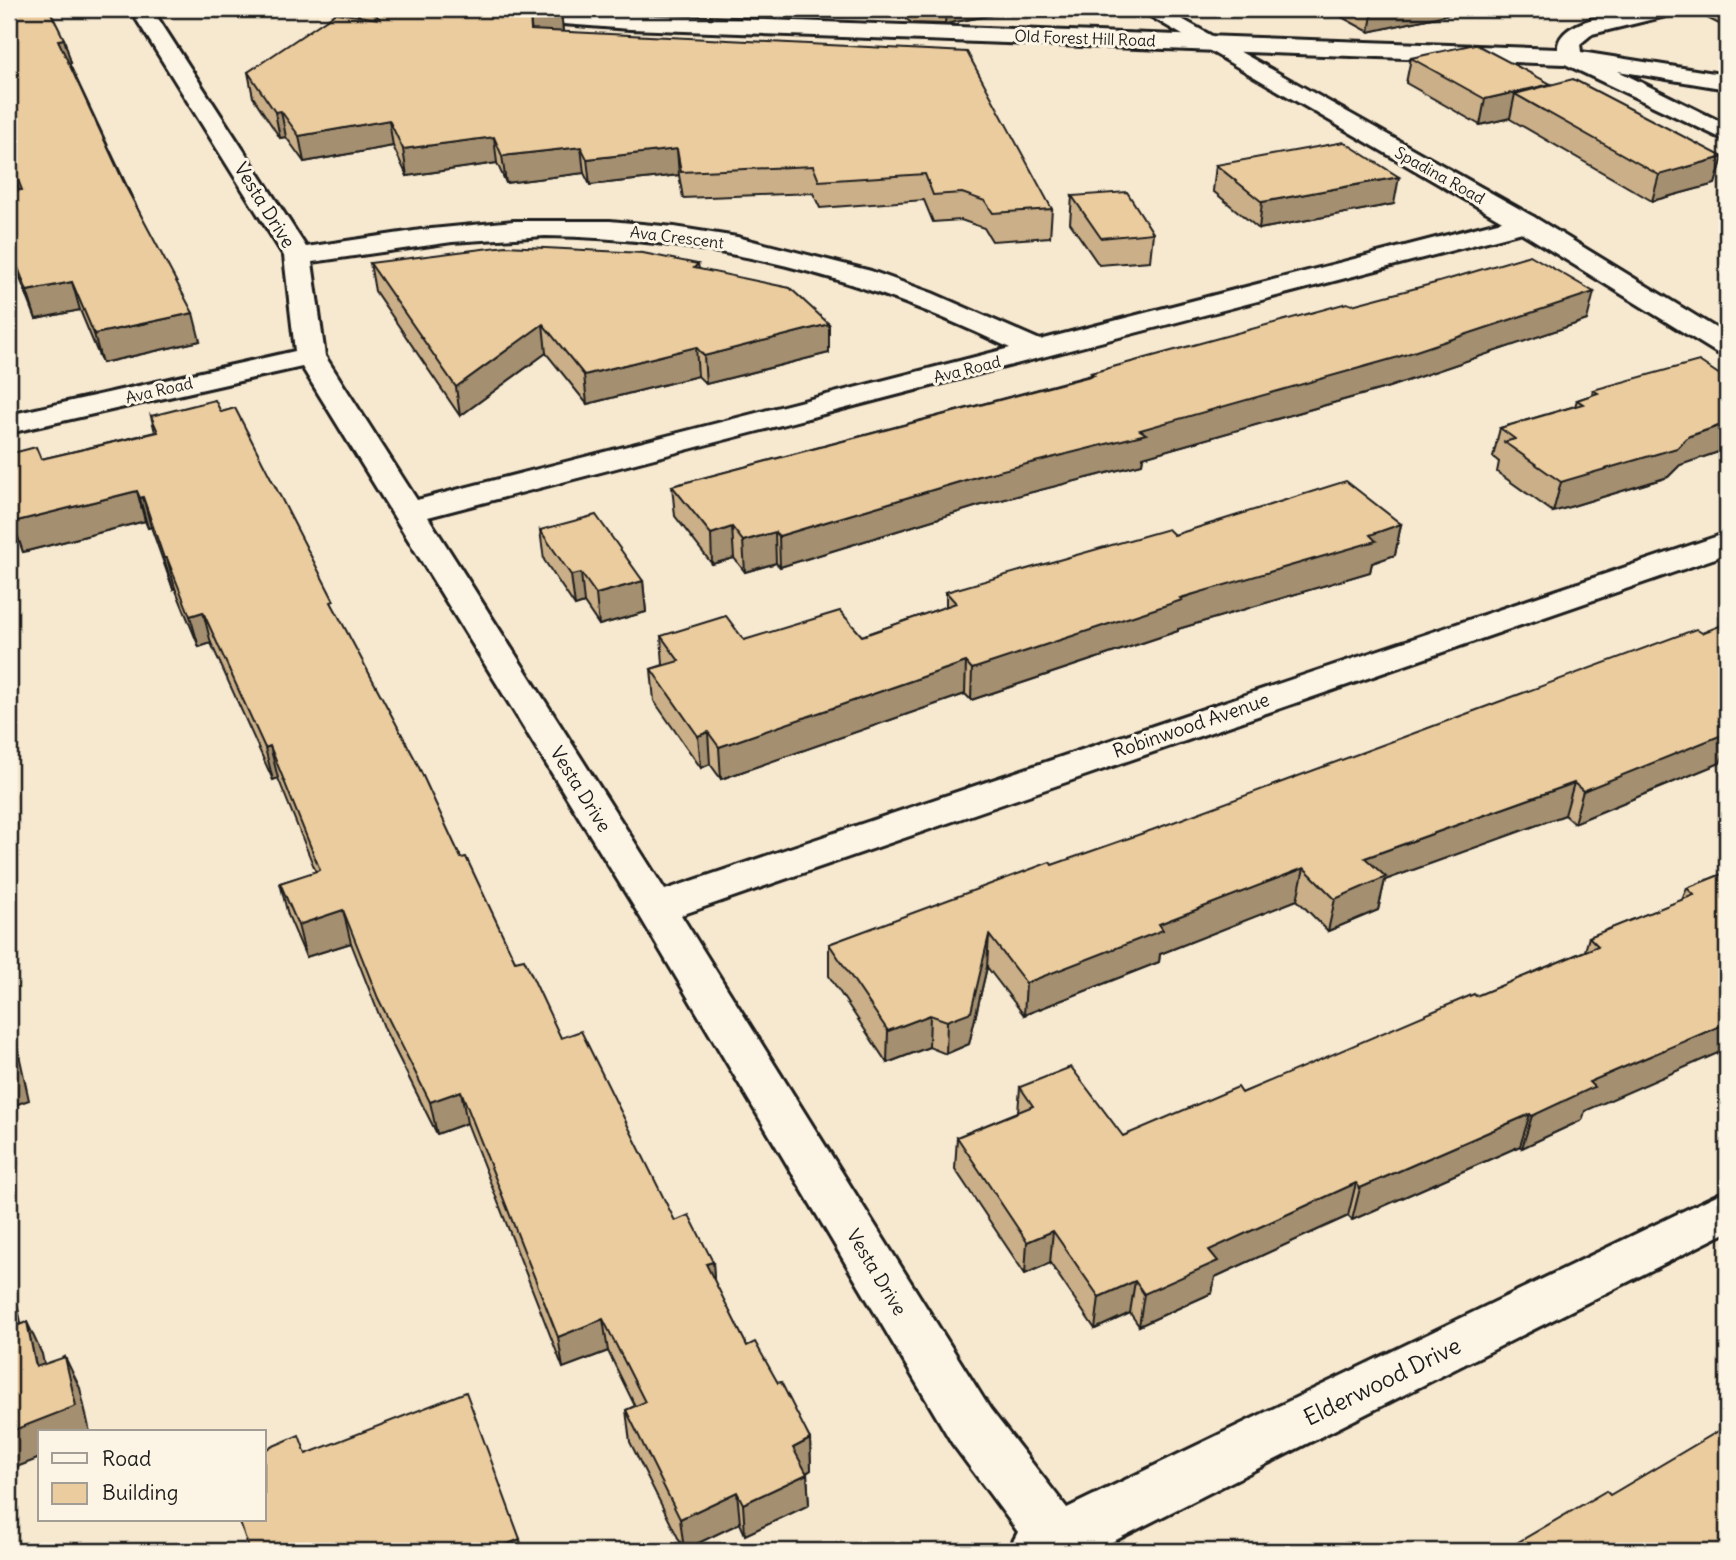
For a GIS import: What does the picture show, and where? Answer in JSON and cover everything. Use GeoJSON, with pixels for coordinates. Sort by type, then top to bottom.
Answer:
{"type":"FeatureCollection","features":[{"type":"Feature","properties":{"kind":"street","name":"Vesta Drive"},"geometry":{"type":"LineString","coordinates":[[141,9],[298,256],[310,356],[656,908],[971,1426],[1053,1548]]}},
{"type":"Feature","properties":{"kind":"street","name":"Old Forest Hill Road"},"geometry":{"type":"LineString","coordinates":[[441,9],[1570,57],[1727,82]]}},
{"type":"Feature","properties":{"kind":"street","name":"Spadina Road"},"geometry":{"type":"LineString","coordinates":[[1149,9],[1525,223],[1727,347]]}},
{"type":"Feature","properties":{"kind":"street"},"geometry":{"type":"LineString","coordinates":[[1665,9],[1584,29],[1569,42],[1570,57],[1727,134]]}},
{"type":"Feature","properties":{"kind":"street","name":"Ava Road"},"geometry":{"type":"LineString","coordinates":[[409,512],[1040,351],[1525,223]]}},
{"type":"Feature","properties":{"kind":"street","name":"Ava Crescent"},"geometry":{"type":"LineString","coordinates":[[298,256],[478,231],[547,228],[679,234],[771,250],[862,277],[968,315],[1040,351]]}},
{"type":"Feature","properties":{"kind":"street","name":"Ava Road"},"geometry":{"type":"LineString","coordinates":[[9,424],[310,356]]}},
{"type":"Feature","properties":{"kind":"street","name":"Robinwood Avenue"},"geometry":{"type":"LineString","coordinates":[[656,908],[1727,543]]}},
{"type":"Feature","properties":{"kind":"street","name":"Elderwood Drive"},"geometry":{"type":"LineString","coordinates":[[1053,1548],[1727,1210]]}},
{"type":"Feature","properties":{"kind":"building"},"geometry":{"type":"Polygon","coordinates":[[[9,9],[49,9],[64,39],[58,40],[127,189],[193,313],[94,334],[72,282],[27,291],[9,244],[9,235],[12,235],[9,227],[9,192],[22,190],[9,157],[9,9]]]}},
{"type":"Feature","properties":{"kind":"building"},"geometry":{"type":"Polygon","coordinates":[[[370,9],[561,9],[530,15],[531,30],[967,52],[1052,209],[993,213],[985,201],[962,193],[933,195],[925,174],[819,181],[813,166],[681,172],[677,149],[587,159],[581,147],[502,156],[494,137],[403,149],[389,120],[299,136],[281,111],[275,112],[248,72],[336,13],[380,19],[370,9]]]}},
{"type":"Feature","properties":{"kind":"building"},"geometry":{"type":"Polygon","coordinates":[[[1475,44],[1551,84],[1485,99],[1411,58],[1475,44]]]}},
{"type":"Feature","properties":{"kind":"building"},"geometry":{"type":"Polygon","coordinates":[[[1573,79],[1723,157],[1659,175],[1515,94],[1573,79]]]}},
{"type":"Feature","properties":{"kind":"building"},"geometry":{"type":"Polygon","coordinates":[[[1344,142],[1399,177],[1262,202],[1216,165],[1344,142]]]}},
{"type":"Feature","properties":{"kind":"building"},"geometry":{"type":"Polygon","coordinates":[[[1127,192],[1153,233],[1101,238],[1072,196],[1127,192]]]}},
{"type":"Feature","properties":{"kind":"building"},"geometry":{"type":"Polygon","coordinates":[[[506,246],[643,253],[698,264],[694,268],[790,288],[829,324],[704,356],[696,347],[584,375],[543,324],[456,387],[370,263],[506,246]]]}},
{"type":"Feature","properties":{"kind":"building"},"geometry":{"type":"Polygon","coordinates":[[[1530,255],[1594,292],[1395,358],[1140,430],[1146,434],[979,476],[779,536],[775,532],[743,541],[732,527],[711,534],[672,486],[1094,375],[1091,373],[1347,303],[1352,305],[1439,282],[1530,255]]]}},
{"type":"Feature","properties":{"kind":"building"},"geometry":{"type":"Polygon","coordinates":[[[1699,361],[1720,375],[1727,373],[1727,423],[1689,436],[1677,448],[1561,482],[1504,442],[1515,439],[1500,428],[1583,404],[1577,400],[1598,393],[1593,390],[1699,361]]]}},
{"type":"Feature","properties":{"kind":"building"},"geometry":{"type":"Polygon","coordinates":[[[215,400],[221,412],[235,408],[334,601],[331,602],[416,761],[461,858],[466,857],[515,961],[524,959],[561,1038],[581,1031],[675,1221],[689,1215],[713,1262],[706,1264],[747,1346],[755,1342],[778,1383],[781,1382],[810,1439],[793,1448],[807,1474],[743,1504],[737,1492],[680,1519],[626,1410],[645,1402],[603,1319],[558,1337],[461,1091],[430,1102],[378,998],[343,910],[298,925],[280,883],[320,870],[270,746],[265,748],[203,612],[190,616],[167,558],[164,558],[143,497],[140,498],[137,491],[13,522],[9,509],[9,454],[36,447],[41,459],[158,432],[151,416],[215,400]]]}},
{"type":"Feature","properties":{"kind":"building"},"geometry":{"type":"Polygon","coordinates":[[[1346,481],[1401,524],[1370,535],[1376,541],[1180,598],[1182,600],[972,669],[966,662],[719,747],[708,732],[698,736],[651,669],[679,661],[661,636],[726,616],[744,640],[840,611],[862,636],[956,603],[946,592],[1168,529],[1174,535],[1346,481]]]}},
{"type":"Feature","properties":{"kind":"building"},"geometry":{"type":"Polygon","coordinates":[[[596,515],[643,581],[596,594],[581,573],[571,575],[540,530],[596,515]]]}},
{"type":"Feature","properties":{"kind":"building"},"geometry":{"type":"Polygon","coordinates":[[[1727,623],[1727,718],[1719,721],[1727,728],[1727,733],[1583,791],[1574,783],[1365,858],[1386,877],[1335,899],[1304,868],[1159,924],[1163,930],[1026,983],[989,935],[971,1012],[947,1021],[930,1015],[888,1031],[829,944],[1050,862],[1052,865],[1152,830],[1696,629],[1702,633],[1727,623]]]}},
{"type":"Feature","properties":{"kind":"building"},"geometry":{"type":"Polygon","coordinates":[[[1727,872],[1727,1023],[1589,1082],[1594,1087],[1532,1116],[1530,1114],[1360,1188],[1356,1183],[1209,1250],[1218,1261],[1144,1294],[1135,1281],[1099,1297],[1053,1231],[1027,1242],[957,1137],[1033,1106],[1020,1087],[1071,1067],[1123,1136],[1238,1087],[1242,1093],[1474,994],[1476,996],[1598,946],[1589,937],[1694,895],[1687,888],[1727,872]]]}},
{"type":"Feature","properties":{"kind":"building"},"geometry":{"type":"Polygon","coordinates":[[[9,1037],[16,1067],[9,1070],[9,1037]]]}},
{"type":"Feature","properties":{"kind":"building"},"geometry":{"type":"Polygon","coordinates":[[[9,1304],[14,1327],[27,1322],[36,1367],[65,1357],[76,1406],[9,1432],[9,1304]]]}},
{"type":"Feature","properties":{"kind":"building"},"geometry":{"type":"Polygon","coordinates":[[[466,1392],[520,1539],[490,1551],[250,1551],[240,1522],[266,1522],[266,1449],[299,1435],[306,1454],[466,1392]]]}},
{"type":"Feature","properties":{"kind":"building"},"geometry":{"type":"Polygon","coordinates":[[[1727,1426],[1727,1551],[1503,1551],[1606,1491],[1610,1495],[1727,1426]]]}}]}
